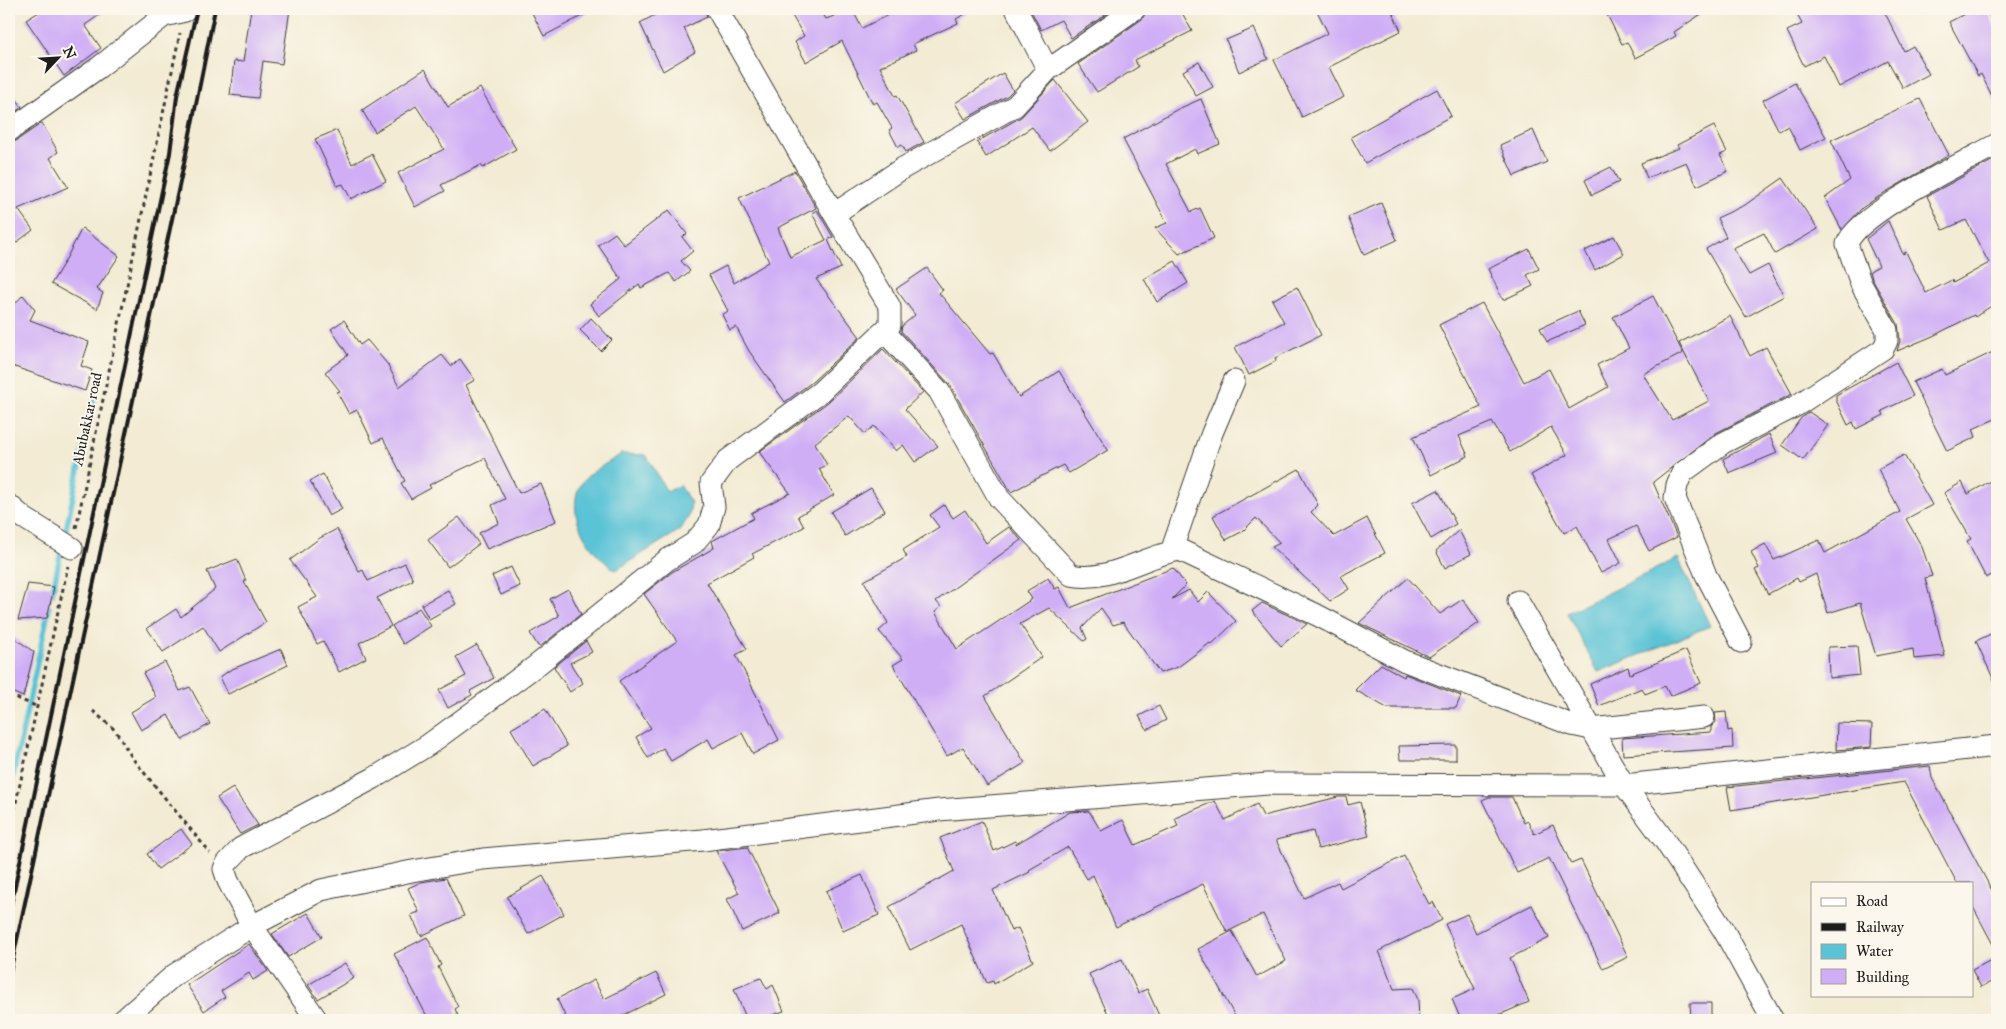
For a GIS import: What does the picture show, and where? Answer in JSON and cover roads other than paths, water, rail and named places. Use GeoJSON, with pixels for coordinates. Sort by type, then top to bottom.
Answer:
{"type":"FeatureCollection","features":[{"type":"Feature","properties":{"kind":"street"},"geometry":{"type":"LineString","coordinates":[[317,1020],[252,926],[228,881],[224,869],[227,863],[241,848],[374,778],[428,745],[537,664],[667,560],[694,543],[709,525],[714,507],[711,483],[728,460],[820,392],[890,325],[890,307],[834,214],[717,9]]}},
{"type":"Feature","properties":{"kind":"street"},"geometry":{"type":"LineString","coordinates":[[1016,9],[1048,70]]}},
{"type":"Feature","properties":{"kind":"street"},"geometry":{"type":"LineString","coordinates":[[834,214],[903,168],[1015,106],[1048,70],[1135,9]]}},
{"type":"Feature","properties":{"kind":"street"},"geometry":{"type":"LineString","coordinates":[[9,131],[98,68],[164,16],[185,11]]}},
{"type":"Feature","properties":{"kind":"street"},"geometry":{"type":"LineString","coordinates":[[1741,642],[1706,575],[1675,498],[1677,484],[1682,473],[1723,443],[1796,406],[1883,349],[1887,341],[1886,330],[1862,284],[1847,244],[1850,236],[1856,228],[1895,202],[1997,144]]}},
{"type":"Feature","properties":{"kind":"street"},"geometry":{"type":"LineString","coordinates":[[884,331],[939,391],[999,498],[1071,576],[1084,578],[1107,574],[1180,550],[1207,561],[1231,576],[1318,615],[1405,661],[1572,725],[1591,729],[1704,717]]}},
{"type":"Feature","properties":{"kind":"street"},"geometry":{"type":"LineString","coordinates":[[1171,552],[1212,433],[1234,381]]}},
{"type":"Feature","properties":{"kind":"street"},"geometry":{"type":"LineString","coordinates":[[9,505],[24,518],[72,548]]}},
{"type":"Feature","properties":{"kind":"street"},"geometry":{"type":"LineString","coordinates":[[1518,601],[1624,784],[1665,841],[1724,932],[1773,1020]]}},
{"type":"Feature","properties":{"kind":"street"},"geometry":{"type":"LineString","coordinates":[[123,1020],[174,975],[252,926],[321,890],[412,870],[483,859],[703,840],[939,810],[1268,784],[1624,784],[1997,746]]}},
{"type":"Feature","properties":{"kind":"water"},"geometry":{"type":"Polygon","coordinates":[[[621,454],[646,455],[667,492],[680,485],[691,503],[689,516],[680,530],[616,570],[596,553],[588,542],[577,516],[576,502],[578,490],[586,478],[621,454]]]}},
{"type":"Feature","properties":{"kind":"water"},"geometry":{"type":"Polygon","coordinates":[[[1678,558],[1710,626],[1598,672],[1567,613],[1678,558]]]}},
{"type":"Feature","properties":{"kind":"waterway"},"geometry":{"type":"LineString","coordinates":[[64,538],[98,383]]}},
{"type":"Feature","properties":{"kind":"waterway"},"geometry":{"type":"LineString","coordinates":[[52,594],[62,547]]}},
{"type":"Feature","properties":{"kind":"waterway"},"geometry":{"type":"LineString","coordinates":[[9,794],[49,608]]}},
{"type":"Feature","properties":{"kind":"railway"},"geometry":{"type":"LineString","coordinates":[[9,914],[170,153],[177,96],[197,9]]}},
{"type":"Feature","properties":{"kind":"railway"},"geometry":{"type":"LineString","coordinates":[[9,977],[186,154],[215,9]]}}]}
